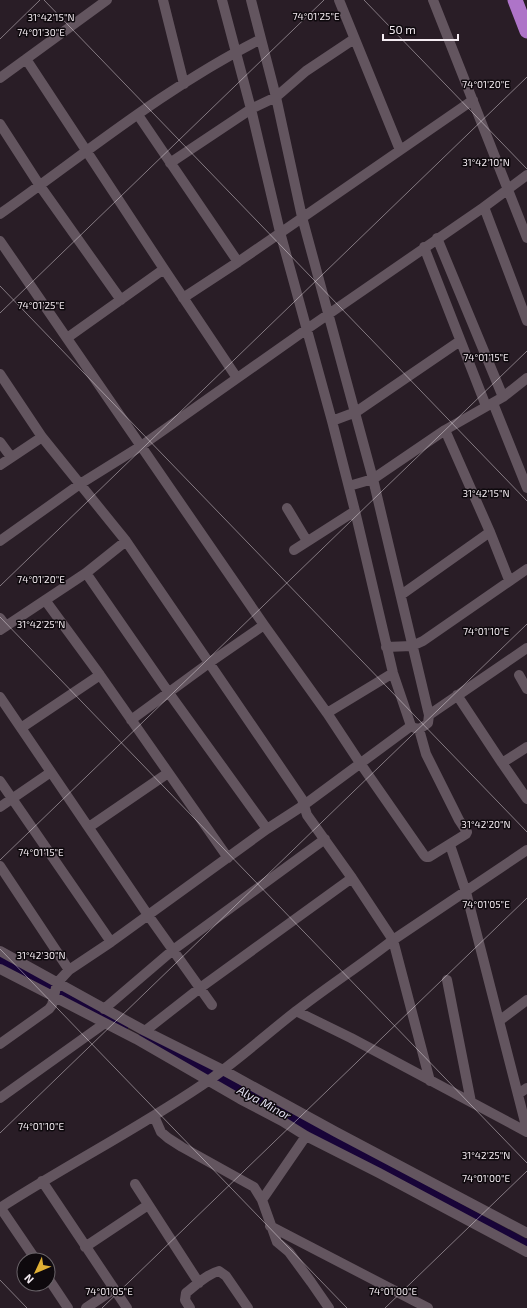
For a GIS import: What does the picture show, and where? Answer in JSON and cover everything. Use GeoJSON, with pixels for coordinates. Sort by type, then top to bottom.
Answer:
{"type":"FeatureCollection","features":[{"type":"Feature","properties":{"kind":"highway"},"geometry":{"type":"LineString","coordinates":[[515,0],[527,31]]}},
{"type":"Feature","properties":{"kind":"street"},"geometry":{"type":"LineString","coordinates":[[0,78],[108,0]]}},
{"type":"Feature","properties":{"kind":"street"},"geometry":{"type":"LineString","coordinates":[[163,0],[184,84]]}},
{"type":"Feature","properties":{"kind":"street"},"geometry":{"type":"LineString","coordinates":[[0,241],[425,856],[429,857],[466,834],[467,831],[459,820],[426,754],[393,672],[349,486],[280,232],[251,109],[222,0]]}},
{"type":"Feature","properties":{"kind":"street"},"geometry":{"type":"LineString","coordinates":[[0,1044],[49,1009],[52,1005],[57,983],[69,970],[111,942],[267,829],[304,805],[360,763],[415,727],[428,723],[429,715],[373,479],[302,217],[276,97],[251,0]]}},
{"type":"Feature","properties":{"kind":"street"},"geometry":{"type":"LineString","coordinates":[[339,0],[400,150]]}},
{"type":"Feature","properties":{"kind":"street"},"geometry":{"type":"LineString","coordinates":[[433,0],[527,238]]}},
{"type":"Feature","properties":{"kind":"street"},"geometry":{"type":"LineString","coordinates":[[0,214],[87,151],[184,84],[236,51],[261,39]]}},
{"type":"Feature","properties":{"kind":"street"},"geometry":{"type":"LineString","coordinates":[[170,162],[251,109],[276,97],[306,71],[354,39]]}},
{"type":"Feature","properties":{"kind":"street"},"geometry":{"type":"LineString","coordinates":[[26,59],[164,270],[237,378]]}},
{"type":"Feature","properties":{"kind":"street"},"geometry":{"type":"LineString","coordinates":[[183,298],[238,262],[473,100]]}},
{"type":"Feature","properties":{"kind":"street"},"geometry":{"type":"LineString","coordinates":[[138,115],[238,262]]}},
{"type":"Feature","properties":{"kind":"street"},"geometry":{"type":"LineString","coordinates":[[0,124],[40,186],[121,300]]}},
{"type":"Feature","properties":{"kind":"street"},"geometry":{"type":"LineString","coordinates":[[0,541],[80,484],[141,446],[424,247],[484,207],[527,175]]}},
{"type":"Feature","properties":{"kind":"street"},"geometry":{"type":"LineString","coordinates":[[484,207],[527,321]]}},
{"type":"Feature","properties":{"kind":"street"},"geometry":{"type":"LineString","coordinates":[[437,238],[503,397]]}},
{"type":"Feature","properties":{"kind":"street"},"geometry":{"type":"LineString","coordinates":[[424,247],[460,341],[527,488]]}},
{"type":"Feature","properties":{"kind":"street"},"geometry":{"type":"LineString","coordinates":[[67,338],[164,270]]}},
{"type":"Feature","properties":{"kind":"street"},"geometry":{"type":"LineString","coordinates":[[332,421],[356,412],[460,341]]}},
{"type":"Feature","properties":{"kind":"street"},"geometry":{"type":"LineString","coordinates":[[0,374],[42,437],[126,541],[302,799],[306,814],[325,838],[393,940],[430,1081]]}},
{"type":"Feature","properties":{"kind":"street"},"geometry":{"type":"LineString","coordinates":[[349,486],[373,479],[445,430],[503,397],[527,378]]}},
{"type":"Feature","properties":{"kind":"street"},"geometry":{"type":"LineString","coordinates":[[445,430],[490,532],[509,580]]}},
{"type":"Feature","properties":{"kind":"street"},"geometry":{"type":"LineString","coordinates":[[0,465],[42,437]]}},
{"type":"Feature","properties":{"kind":"street"},"geometry":{"type":"LineString","coordinates":[[0,442],[11,457]]}},
{"type":"Feature","properties":{"kind":"street"},"geometry":{"type":"LineString","coordinates":[[287,508],[307,541]]}},
{"type":"Feature","properties":{"kind":"street"},"geometry":{"type":"LineString","coordinates":[[294,550],[355,512]]}},
{"type":"Feature","properties":{"kind":"street"},"geometry":{"type":"LineString","coordinates":[[400,595],[490,532]]}},
{"type":"Feature","properties":{"kind":"street"},"geometry":{"type":"LineString","coordinates":[[2,625],[46,600],[86,573],[126,541]]}},
{"type":"Feature","properties":{"kind":"street"},"geometry":{"type":"LineString","coordinates":[[386,647],[412,646],[423,641],[435,634],[509,580],[527,569]]}},
{"type":"Feature","properties":{"kind":"street"},"geometry":{"type":"LineString","coordinates":[[86,573],[169,693],[267,829]]}},
{"type":"Feature","properties":{"kind":"street"},"geometry":{"type":"LineString","coordinates":[[46,600],[228,858]]}},
{"type":"Feature","properties":{"kind":"street"},"geometry":{"type":"LineString","coordinates":[[131,720],[264,625]]}},
{"type":"Feature","properties":{"kind":"street"},"geometry":{"type":"LineString","coordinates":[[429,715],[527,648]]}},
{"type":"Feature","properties":{"kind":"street"},"geometry":{"type":"LineString","coordinates":[[327,713],[393,672]]}},
{"type":"Feature","properties":{"kind":"street"},"geometry":{"type":"LineString","coordinates":[[21,728],[100,675]]}},
{"type":"Feature","properties":{"kind":"street"},"geometry":{"type":"LineString","coordinates":[[519,675],[527,689]]}},
{"type":"Feature","properties":{"kind":"street"},"geometry":{"type":"LineString","coordinates":[[457,695],[527,799]]}},
{"type":"Feature","properties":{"kind":"street"},"geometry":{"type":"LineString","coordinates":[[0,697],[148,915],[212,1005]]}},
{"type":"Feature","properties":{"kind":"street"},"geometry":{"type":"LineString","coordinates":[[502,763],[527,747]]}},
{"type":"Feature","properties":{"kind":"street"},"geometry":{"type":"LineString","coordinates":[[0,807],[51,772]]}},
{"type":"Feature","properties":{"kind":"street"},"geometry":{"type":"LineString","coordinates":[[89,827],[168,773]]}},
{"type":"Feature","properties":{"kind":"street"},"geometry":{"type":"LineString","coordinates":[[0,781],[111,942]]}},
{"type":"Feature","properties":{"kind":"street"},"geometry":{"type":"LineString","coordinates":[[104,1009],[174,950],[325,838]]}},
{"type":"Feature","properties":{"kind":"street"},"geometry":{"type":"LineString","coordinates":[[450,845],[466,892],[527,1131]]}},
{"type":"Feature","properties":{"kind":"street"},"geometry":{"type":"LineString","coordinates":[[31,1252],[0,1207],[154,1116],[209,1080],[296,1011],[393,940],[527,850]]}},
{"type":"Feature","properties":{"kind":"street"},"geometry":{"type":"LineString","coordinates":[[0,866],[69,970]]}},
{"type":"Feature","properties":{"kind":"street"},"geometry":{"type":"LineString","coordinates":[[145,1031],[200,988],[352,878]]}},
{"type":"Feature","properties":{"kind":"street"},"geometry":{"type":"LineString","coordinates":[[0,951],[145,1031],[223,1070],[336,1132],[527,1233]]}},
{"type":"Feature","properties":{"kind":"street"},"geometry":{"type":"LineString","coordinates":[[0,969],[136,1039],[306,1136],[527,1252]]}},
{"type":"Feature","properties":{"kind":"street"},"geometry":{"type":"LineString","coordinates":[[447,980],[471,1102]]}},
{"type":"Feature","properties":{"kind":"street"},"geometry":{"type":"LineString","coordinates":[[499,1021],[527,1000]]}},
{"type":"Feature","properties":{"kind":"street"},"geometry":{"type":"LineString","coordinates":[[296,1011],[351,1038],[527,1131]]}},
{"type":"Feature","properties":{"kind":"street"},"geometry":{"type":"LineString","coordinates":[[0,1098],[105,1023]]}},
{"type":"Feature","properties":{"kind":"street"},"geometry":{"type":"LineString","coordinates":[[518,1094],[527,1088]]}},
{"type":"Feature","properties":{"kind":"street"},"geometry":{"type":"LineString","coordinates":[[154,1116],[162,1132],[168,1138],[250,1184],[262,1200],[270,1226],[277,1242],[289,1252],[329,1308]]}},
{"type":"Feature","properties":{"kind":"street"},"geometry":{"type":"LineString","coordinates":[[262,1200],[306,1136]]}},
{"type":"Feature","properties":{"kind":"street"},"geometry":{"type":"LineString","coordinates":[[42,1181],[127,1308]]}},
{"type":"Feature","properties":{"kind":"street"},"geometry":{"type":"LineString","coordinates":[[135,1184],[199,1283]]}},
{"type":"Feature","properties":{"kind":"street"},"geometry":{"type":"LineString","coordinates":[[85,1247],[148,1205]]}},
{"type":"Feature","properties":{"kind":"street"},"geometry":{"type":"LineString","coordinates":[[270,1226],[428,1308]]}},
{"type":"Feature","properties":{"kind":"street"},"geometry":{"type":"LineString","coordinates":[[190,1308],[185,1300],[186,1293],[215,1272],[219,1271],[226,1276],[248,1308]]}},
{"type":"Feature","properties":{"kind":"street"},"geometry":{"type":"LineString","coordinates":[[86,1308],[114,1289]]}},
{"type":"Feature","properties":{"kind":"street"},"geometry":{"type":"LineString","coordinates":[[56,1290],[68,1308]]}},
{"type":"Feature","properties":{"kind":"waterway","name":"Alya Minor"},"geometry":{"type":"LineString","coordinates":[[0,961],[123,1027]]}},
{"type":"Feature","properties":{"kind":"waterway","name":"Alya Minor"},"geometry":{"type":"LineString","coordinates":[[143,1038],[527,1245]]}}]}
